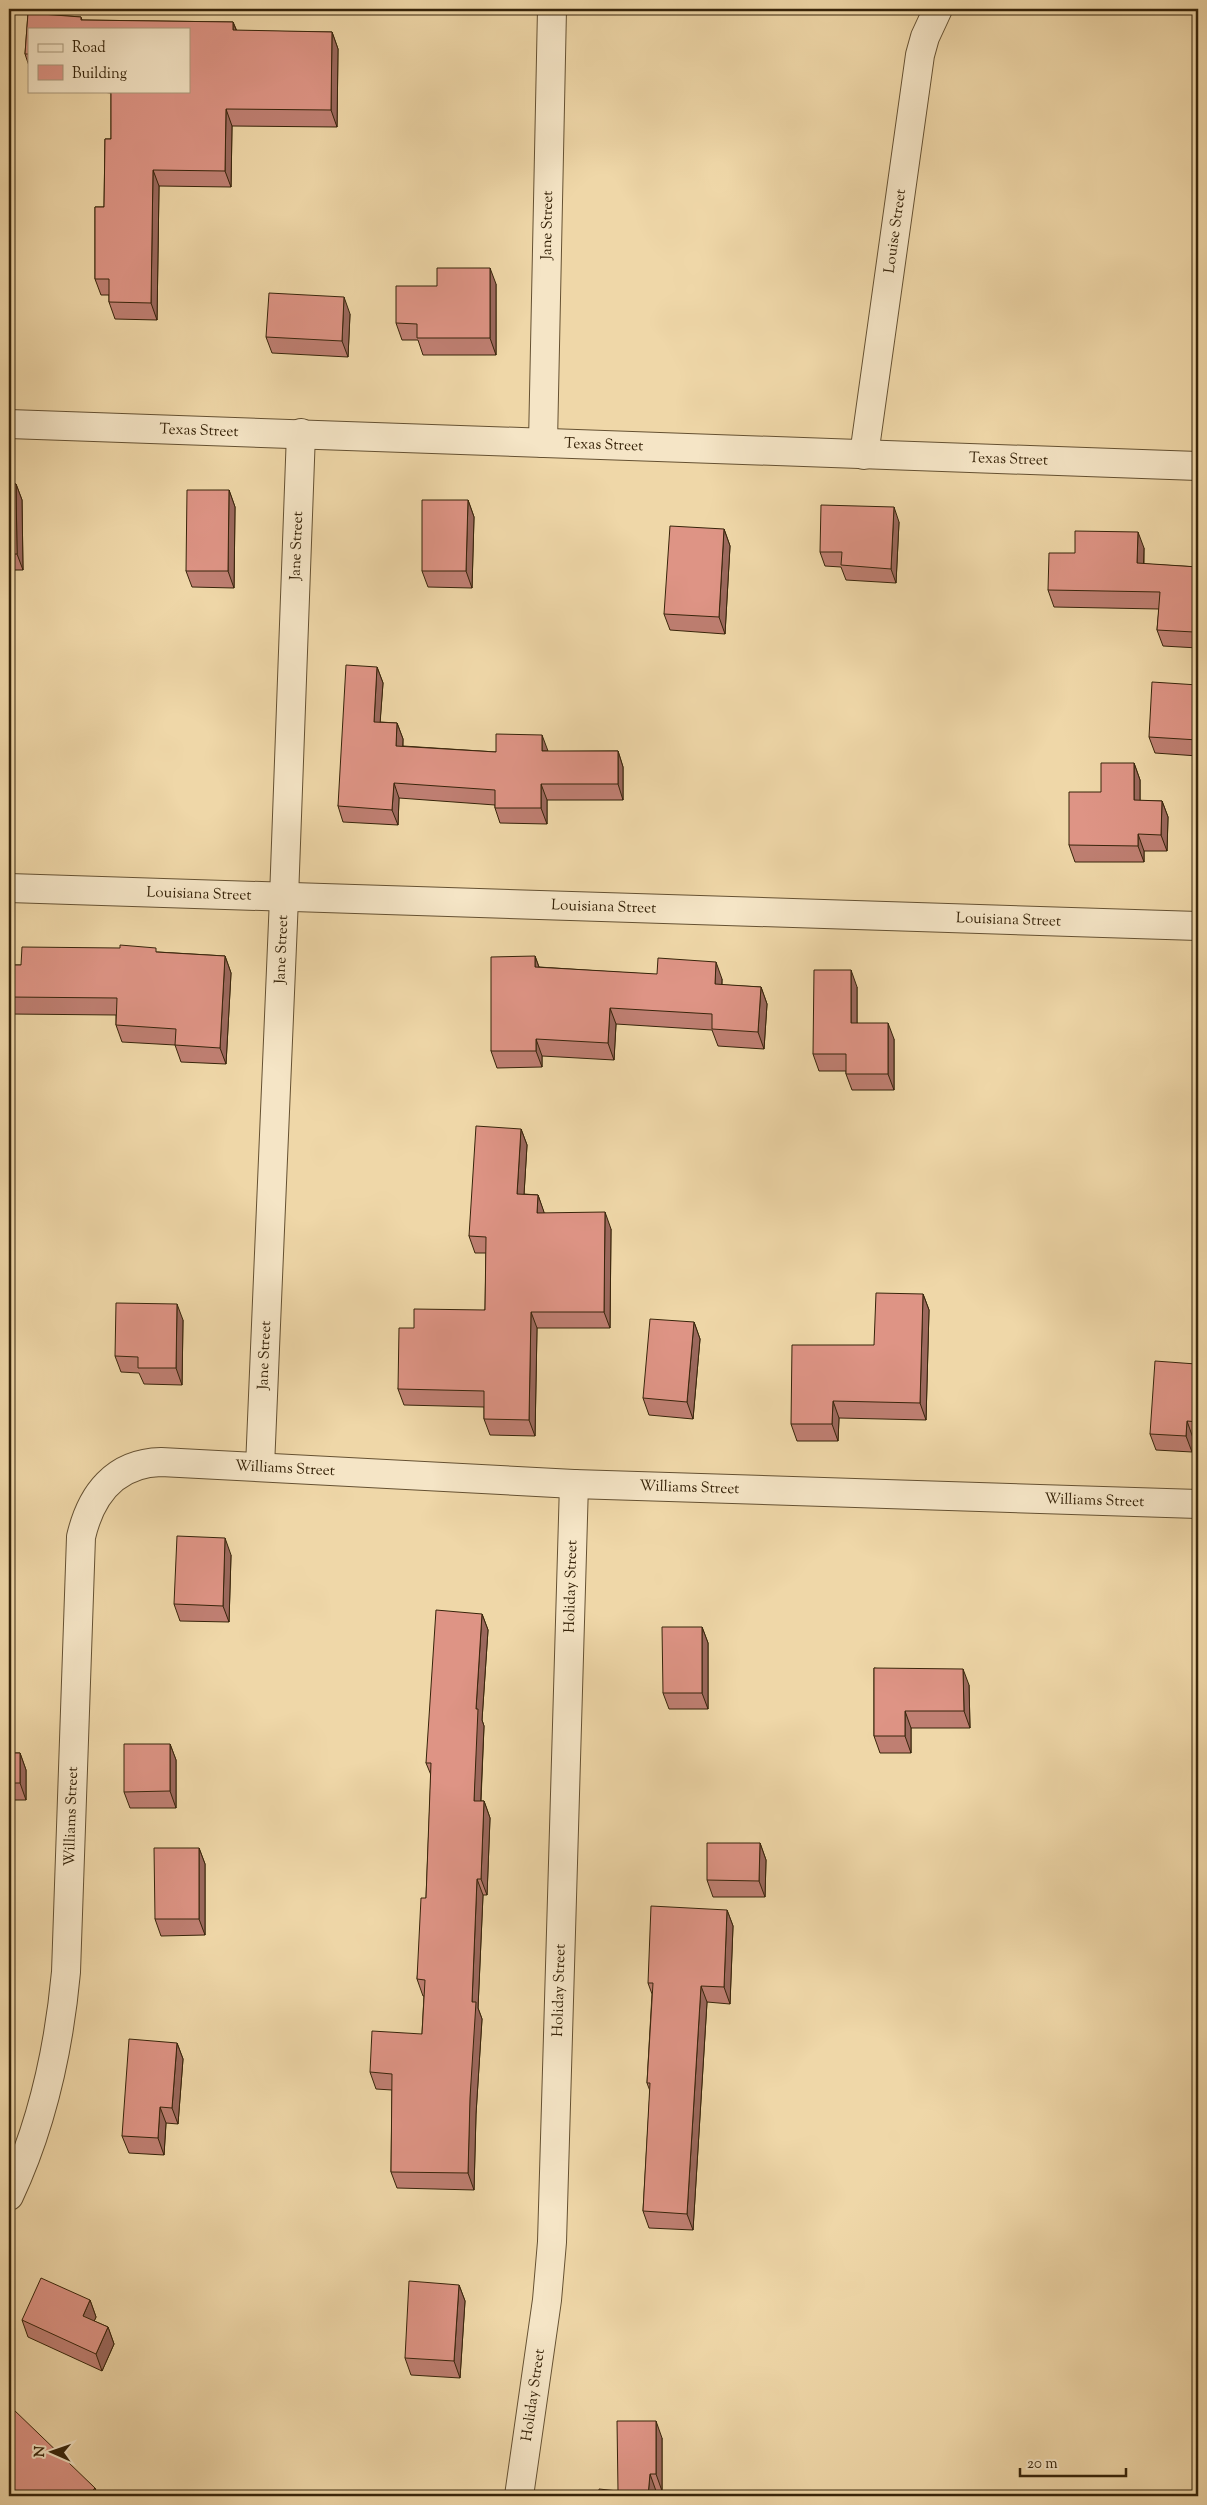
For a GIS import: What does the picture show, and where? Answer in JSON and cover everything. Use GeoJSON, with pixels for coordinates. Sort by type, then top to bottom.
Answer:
{"type":"FeatureCollection","features":[{"type":"Feature","properties":{"kind":"street","name":"Jane Street"},"geometry":{"type":"LineString","coordinates":[[543,443],[552,9]]}},
{"type":"Feature","properties":{"kind":"street","name":"Louise Street"},"geometry":{"type":"LineString","coordinates":[[864,455],[920,56],[925,37],[938,9]]}},
{"type":"Feature","properties":{"kind":"street","name":"Texas Street"},"geometry":{"type":"LineString","coordinates":[[9,424],[1198,466]]}},
{"type":"Feature","properties":{"kind":"street","name":"Jane Street"},"geometry":{"type":"LineString","coordinates":[[260,1467],[301,433]]}},
{"type":"Feature","properties":{"kind":"street","name":"Louisiana Street"},"geometry":{"type":"LineString","coordinates":[[9,888],[1198,926]]}},
{"type":"Feature","properties":{"kind":"street","name":"Williams Street"},"geometry":{"type":"LineString","coordinates":[[9,2196],[34,2134],[48,2085],[63,2008],[66,1972],[80,1552],[85,1521],[99,1493],[120,1473],[133,1466],[162,1462],[574,1484],[1198,1504]]}},
{"type":"Feature","properties":{"kind":"street","name":"Holiday Street"},"geometry":{"type":"LineString","coordinates":[[519,2496],[547,2300],[552,2242],[574,1484]]}},
{"type":"Feature","properties":{"kind":"building"},"geometry":{"type":"Polygon","coordinates":[[[28,13],[81,17],[81,20],[233,22],[233,30],[332,32],[331,110],[226,109],[225,171],[153,170],[151,303],[109,302],[109,279],[95,279],[95,207],[104,207],[105,139],[111,139],[111,92],[190,92],[190,28],[28,28],[28,54],[25,54],[28,13]]]}},
{"type":"Feature","properties":{"kind":"building"},"geometry":{"type":"Polygon","coordinates":[[[437,268],[490,268],[490,338],[417,338],[417,324],[396,323],[396,286],[437,286],[437,268]]]}},
{"type":"Feature","properties":{"kind":"building"},"geometry":{"type":"Polygon","coordinates":[[[269,293],[344,297],[342,341],[266,337],[269,293]]]}},
{"type":"Feature","properties":{"kind":"building"},"geometry":{"type":"Polygon","coordinates":[[[9,484],[16,484],[17,554],[9,554],[9,484]]]}},
{"type":"Feature","properties":{"kind":"building"},"geometry":{"type":"Polygon","coordinates":[[[187,490],[229,490],[228,571],[186,571],[187,490]]]}},
{"type":"Feature","properties":{"kind":"building"},"geometry":{"type":"Polygon","coordinates":[[[422,500],[468,500],[466,571],[422,571],[422,500]]]}},
{"type":"Feature","properties":{"kind":"building"},"geometry":{"type":"Polygon","coordinates":[[[821,505],[894,507],[891,569],[841,565],[842,552],[820,552],[821,505]]]}},
{"type":"Feature","properties":{"kind":"building"},"geometry":{"type":"Polygon","coordinates":[[[670,526],[724,529],[719,617],[664,614],[670,526]]]}},
{"type":"Feature","properties":{"kind":"building"},"geometry":{"type":"Polygon","coordinates":[[[1075,531],[1138,532],[1137,563],[1198,567],[1194,632],[1157,630],[1160,592],[1048,590],[1049,553],[1075,553],[1075,531]]]}},
{"type":"Feature","properties":{"kind":"building"},"geometry":{"type":"Polygon","coordinates":[[[346,665],[377,667],[374,722],[397,723],[396,746],[496,752],[496,734],[542,735],[542,751],[618,751],[618,784],[541,784],[541,808],[495,808],[495,790],[394,783],[392,810],[338,806],[346,665]]]}},
{"type":"Feature","properties":{"kind":"building"},"geometry":{"type":"Polygon","coordinates":[[[1152,682],[1198,685],[1198,740],[1149,737],[1152,682]]]}},
{"type":"Feature","properties":{"kind":"building"},"geometry":{"type":"Polygon","coordinates":[[[1101,763],[1134,763],[1134,800],[1162,801],[1161,835],[1138,834],[1138,846],[1069,845],[1069,792],[1101,792],[1101,763]]]}},
{"type":"Feature","properties":{"kind":"building"},"geometry":{"type":"Polygon","coordinates":[[[120,945],[156,948],[156,952],[225,956],[220,1048],[175,1045],[176,1029],[116,1025],[117,998],[9,997],[9,965],[21,965],[22,947],[120,948],[120,945]]]}},
{"type":"Feature","properties":{"kind":"building"},"geometry":{"type":"Polygon","coordinates":[[[535,956],[535,967],[657,974],[658,958],[716,962],[715,984],[761,987],[758,1032],[712,1029],[712,1014],[610,1008],[608,1043],[536,1039],[536,1051],[491,1051],[491,957],[535,956]]]}},
{"type":"Feature","properties":{"kind":"building"},"geometry":{"type":"Polygon","coordinates":[[[814,970],[851,970],[851,1023],[888,1023],[888,1074],[846,1074],[846,1054],[813,1054],[814,970]]]}},
{"type":"Feature","properties":{"kind":"building"},"geometry":{"type":"Polygon","coordinates":[[[476,1126],[521,1129],[517,1194],[538,1195],[537,1213],[605,1212],[604,1312],[531,1312],[529,1420],[484,1419],[484,1391],[398,1389],[399,1328],[414,1328],[414,1309],[485,1310],[486,1237],[469,1236],[476,1126]]]}},
{"type":"Feature","properties":{"kind":"building"},"geometry":{"type":"Polygon","coordinates":[[[876,1293],[923,1294],[920,1403],[833,1401],[832,1424],[791,1424],[792,1345],[874,1345],[876,1293]]]}},
{"type":"Feature","properties":{"kind":"building"},"geometry":{"type":"Polygon","coordinates":[[[116,1303],[177,1304],[176,1368],[138,1368],[138,1357],[115,1356],[116,1303]]]}},
{"type":"Feature","properties":{"kind":"building"},"geometry":{"type":"Polygon","coordinates":[[[650,1319],[694,1322],[687,1402],[643,1398],[650,1319]]]}},
{"type":"Feature","properties":{"kind":"building"},"geometry":{"type":"Polygon","coordinates":[[[1155,1361],[1196,1364],[1196,1370],[1198,1370],[1198,1422],[1187,1421],[1186,1436],[1150,1434],[1155,1361]]]}},
{"type":"Feature","properties":{"kind":"building"},"geometry":{"type":"Polygon","coordinates":[[[177,1536],[225,1538],[223,1606],[174,1604],[177,1536]]]}},
{"type":"Feature","properties":{"kind":"building"},"geometry":{"type":"Polygon","coordinates":[[[436,1610],[482,1614],[476,1709],[478,1709],[474,1801],[484,1801],[481,1879],[477,1879],[472,2002],[476,2002],[470,2098],[468,2173],[391,2172],[392,2074],[370,2072],[372,2031],[422,2034],[425,1980],[417,1979],[421,1898],[426,1898],[431,1763],[426,1763],[436,1610]]]}},
{"type":"Feature","properties":{"kind":"building"},"geometry":{"type":"Polygon","coordinates":[[[662,1627],[702,1627],[702,1693],[663,1693],[662,1627]]]}},
{"type":"Feature","properties":{"kind":"building"},"geometry":{"type":"Polygon","coordinates":[[[874,1668],[963,1669],[964,1711],[905,1711],[905,1736],[874,1736],[874,1668]]]}},
{"type":"Feature","properties":{"kind":"building"},"geometry":{"type":"Polygon","coordinates":[[[124,1744],[170,1744],[170,1791],[124,1792],[124,1744]]]}},
{"type":"Feature","properties":{"kind":"building"},"geometry":{"type":"Polygon","coordinates":[[[9,1753],[20,1753],[20,1783],[9,1783],[9,1753]]]}},
{"type":"Feature","properties":{"kind":"building"},"geometry":{"type":"Polygon","coordinates":[[[707,1843],[760,1843],[759,1881],[707,1880],[707,1843]]]}},
{"type":"Feature","properties":{"kind":"building"},"geometry":{"type":"Polygon","coordinates":[[[154,1848],[199,1848],[199,1919],[155,1919],[154,1848]]]}},
{"type":"Feature","properties":{"kind":"building"},"geometry":{"type":"Polygon","coordinates":[[[651,1906],[727,1910],[724,1987],[701,1986],[687,2214],[643,2211],[650,2083],[647,2083],[653,1983],[648,1983],[651,1906]]]}},
{"type":"Feature","properties":{"kind":"building"},"geometry":{"type":"Polygon","coordinates":[[[129,2039],[177,2043],[172,2108],[160,2107],[158,2138],[122,2136],[129,2039]]]}},
{"type":"Feature","properties":{"kind":"building"},"geometry":{"type":"Polygon","coordinates":[[[41,2278],[90,2300],[83,2316],[108,2327],[96,2354],[22,2320],[41,2278]]]}},
{"type":"Feature","properties":{"kind":"building"},"geometry":{"type":"Polygon","coordinates":[[[409,2281],[459,2285],[454,2361],[405,2358],[409,2281]]]}},
{"type":"Feature","properties":{"kind":"building"},"geometry":{"type":"Polygon","coordinates":[[[13,2409],[95,2488],[88,2496],[19,2496],[9,2486],[9,2413],[13,2409]]]}},
{"type":"Feature","properties":{"kind":"building"},"geometry":{"type":"Polygon","coordinates":[[[617,2421],[656,2421],[656,2474],[650,2474],[648,2496],[599,2496],[599,2489],[618,2491],[617,2421]]]}}]}
